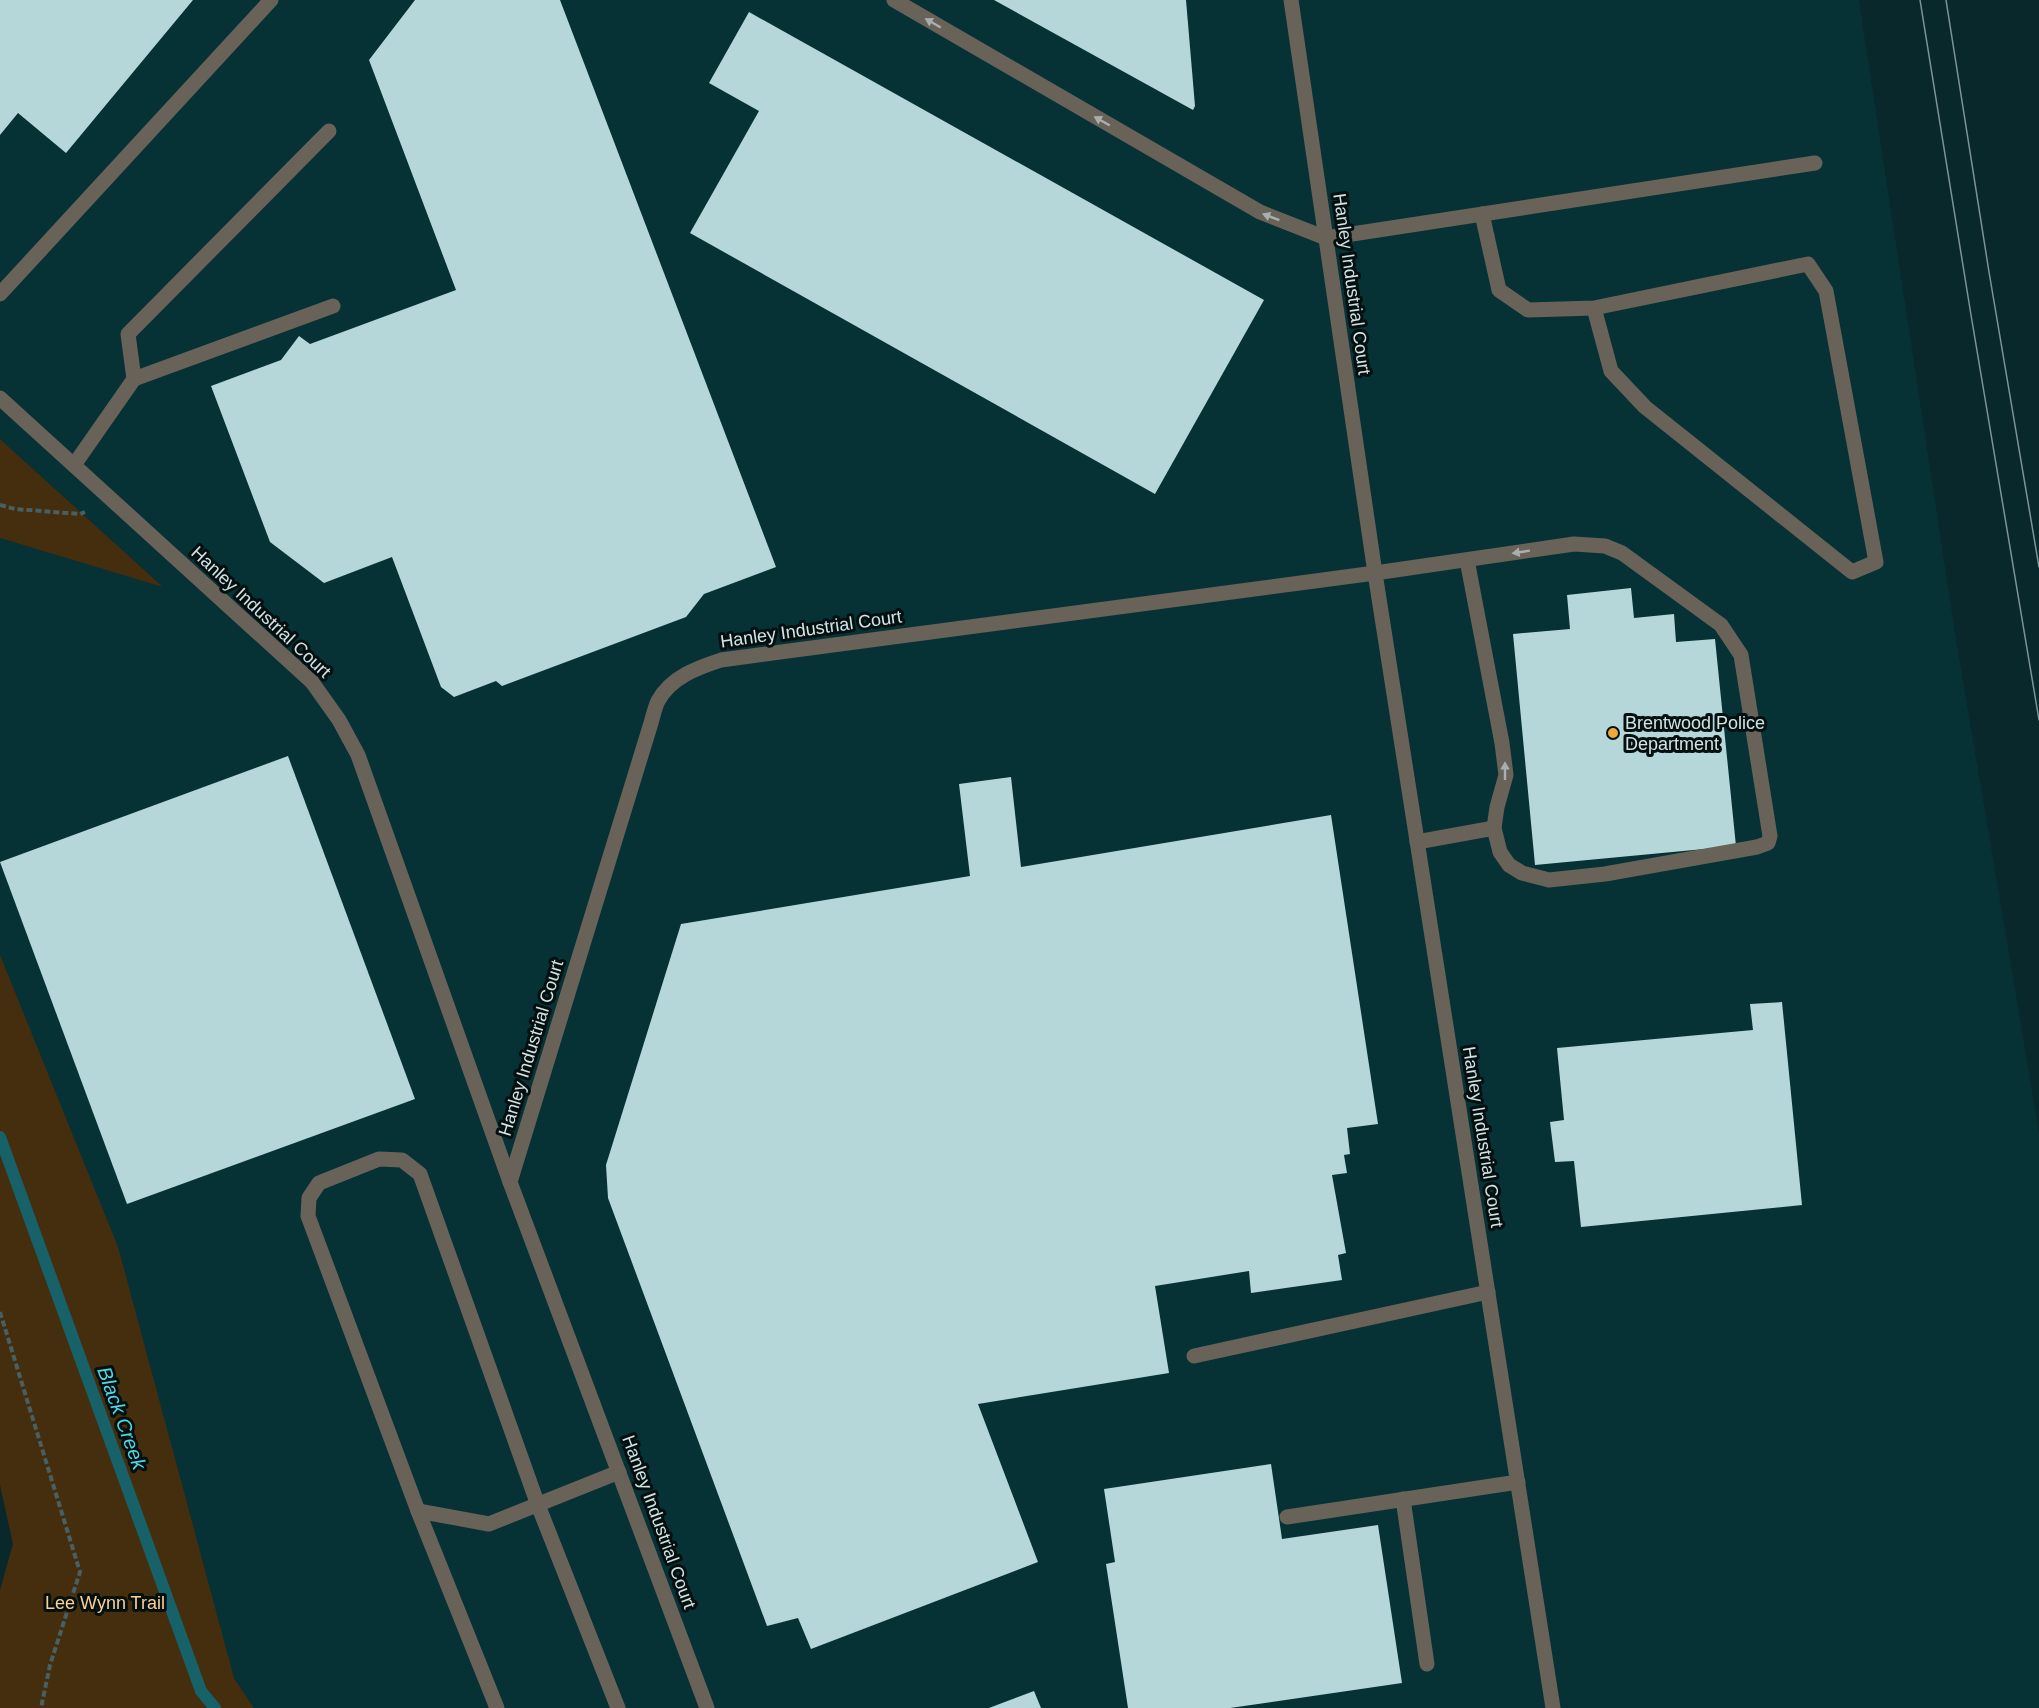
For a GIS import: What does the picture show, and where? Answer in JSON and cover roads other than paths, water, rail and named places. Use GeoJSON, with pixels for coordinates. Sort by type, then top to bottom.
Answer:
{"type":"FeatureCollection","features":[{"type":"Feature","properties":{"kind":"street"},"geometry":{"type":"LineString","coordinates":[[0,294],[271,0]]}},
{"type":"Feature","properties":{"kind":"street"},"geometry":{"type":"LineString","coordinates":[[894,0],[1260,212],[1326,238],[1815,163]]}},
{"type":"Feature","properties":{"kind":"street","name":"Hanley Industrial Court"},"geometry":{"type":"LineString","coordinates":[[1291,0],[1375,573],[1553,1708]]}},
{"type":"Feature","properties":{"kind":"street"},"geometry":{"type":"LineString","coordinates":[[134,379],[128,334],[328,131]]}},
{"type":"Feature","properties":{"kind":"street"},"geometry":{"type":"LineString","coordinates":[[1482,214],[1499,290],[1528,310],[1594,308],[1809,264],[1826,291],[1876,562],[1852,572],[1645,407],[1611,371],[1594,308]]}},
{"type":"Feature","properties":{"kind":"street"},"geometry":{"type":"LineString","coordinates":[[74,465],[134,379],[333,306]]}},
{"type":"Feature","properties":{"kind":"street","name":"Hanley Industrial Court"},"geometry":{"type":"LineString","coordinates":[[0,398],[312,682],[339,720],[358,755],[510,1182],[707,1708]]}},
{"type":"Feature","properties":{"kind":"street"},"geometry":{"type":"LineString","coordinates":[[1375,573],[1574,544],[1605,546],[1622,553],[1721,625],[1741,656],[1770,836],[1768,843],[1757,847],[1605,874],[1549,880],[1522,873],[1509,865],[1500,852],[1494,828],[1506,775],[1467,560]]}},
{"type":"Feature","properties":{"kind":"street","name":"Hanley Industrial Court"},"geometry":{"type":"LineString","coordinates":[[510,1182],[651,723],[659,699],[672,683],[692,670],[721,660],[1375,573]]}},
{"type":"Feature","properties":{"kind":"street"},"geometry":{"type":"LineString","coordinates":[[1417,842],[1494,828]]}},
{"type":"Feature","properties":{"kind":"street"},"geometry":{"type":"LineString","coordinates":[[497,1708],[418,1511],[308,1216],[309,1198],[319,1183],[379,1159],[402,1160],[420,1174],[538,1505],[618,1708]]}},
{"type":"Feature","properties":{"kind":"street"},"geometry":{"type":"LineString","coordinates":[[1194,1356],[1488,1292]]}},
{"type":"Feature","properties":{"kind":"street"},"geometry":{"type":"LineString","coordinates":[[418,1511],[489,1524],[619,1472]]}},
{"type":"Feature","properties":{"kind":"street"},"geometry":{"type":"LineString","coordinates":[[1287,1517],[1518,1482]]}},
{"type":"Feature","properties":{"kind":"street"},"geometry":{"type":"LineString","coordinates":[[1403,1499],[1427,1664]]}},
{"type":"Feature","properties":{"kind":"waterway","name":"Black Creek"},"geometry":{"type":"LineString","coordinates":[[0,1137],[201,1691],[215,1708]]}},
{"type":"Feature","properties":{"kind":"tram line"},"geometry":{"type":"LineString","coordinates":[[1920,0],[2039,720]]}},
{"type":"Feature","properties":{"kind":"tram line"},"geometry":{"type":"LineString","coordinates":[[1946,0],[2039,567]]}},
{"type":"Feature","properties":{"kind":"place","name":"Brentwood Police Department"},"geometry":{"type":"Point","coordinates":[1613,733]}},
{"type":"Feature","properties":{"kind":"park label","name":"Lee Wynn Trail"},"geometry":{"type":"Point","coordinates":[105,1603]}}]}
